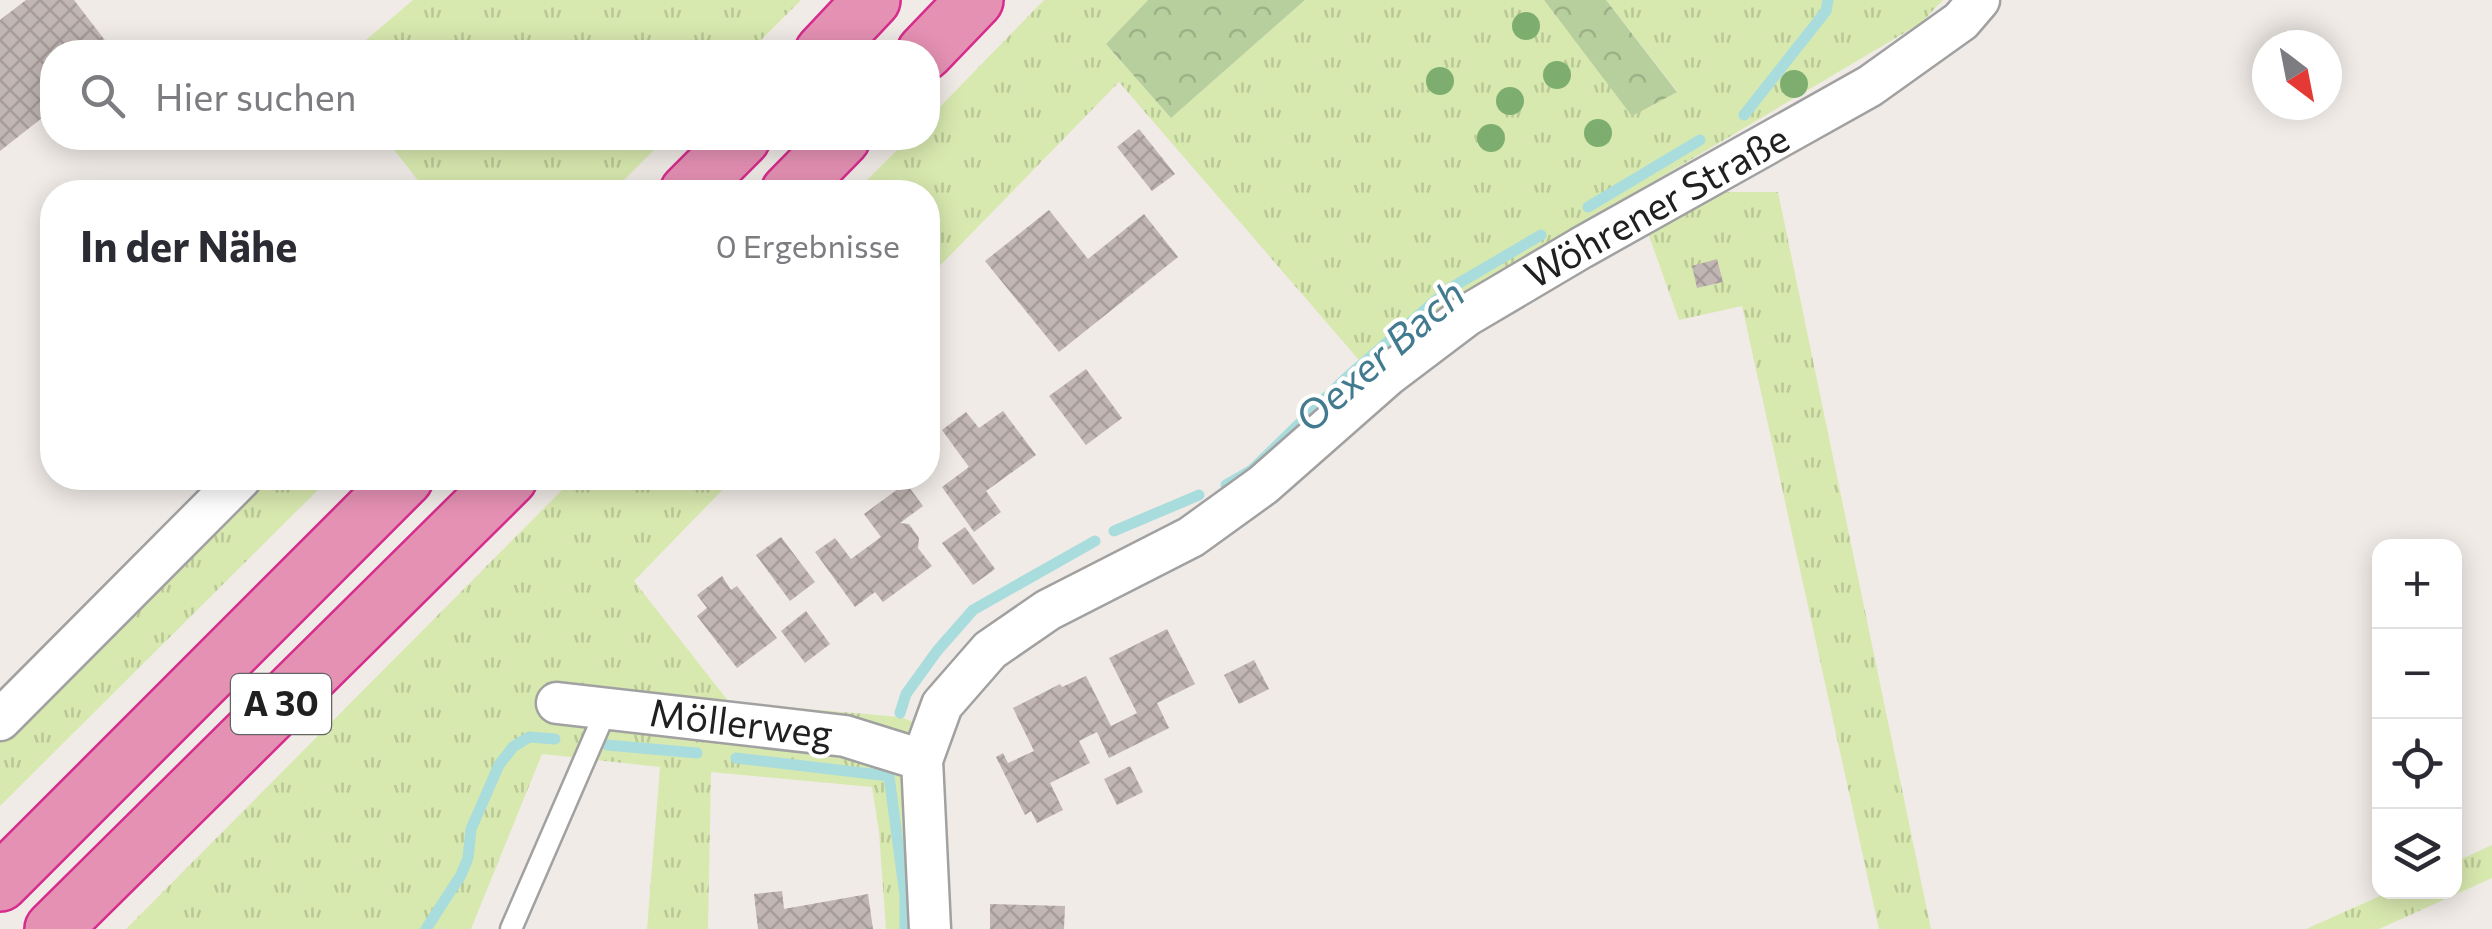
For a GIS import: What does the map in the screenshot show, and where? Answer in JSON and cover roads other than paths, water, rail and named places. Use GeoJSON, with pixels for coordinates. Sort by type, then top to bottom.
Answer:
{"type":"FeatureCollection","features":[{"type":"Feature","properties":{"kind":"highway"},"geometry":{"type":"LineString","coordinates":[[834,40],[872,0]]}},
{"type":"Feature","properties":{"kind":"highway"},"geometry":{"type":"LineString","coordinates":[[937,40],[975,0]]}},
{"type":"Feature","properties":{"kind":"highway"},"geometry":{"type":"LineString","coordinates":[[700,180],[730,150]]}},
{"type":"Feature","properties":{"kind":"highway"},"geometry":{"type":"LineString","coordinates":[[801,180],[830,150]]}},
{"type":"Feature","properties":{"kind":"highway","name":"A 30"},"geometry":{"type":"LineString","coordinates":[[0,883],[393,490]]}},
{"type":"Feature","properties":{"kind":"highway","name":"A 30"},"geometry":{"type":"LineString","coordinates":[[53,929],[497,490]]}},
{"type":"Feature","properties":{"kind":"street","name":"Wöhrener Straße"},"geometry":{"type":"LineString","coordinates":[[930,929],[922,760],[942,705],[990,650],[1048,610],[1191,536],[1262,485],[1388,376],[1466,316],[1870,86],[1961,21],[1979,0]]}},
{"type":"Feature","properties":{"kind":"street"},"geometry":{"type":"LineString","coordinates":[[0,720],[229,490]]}},
{"type":"Feature","properties":{"kind":"street","name":"Möllerweg"},"geometry":{"type":"LineString","coordinates":[[557,703],[844,736],[922,760]]}},
{"type":"Feature","properties":{"kind":"lane"},"geometry":{"type":"LineString","coordinates":[[512,929],[606,708]]}},
{"type":"Feature","properties":{"kind":"waterway","name":"Oexer Bach"},"geometry":{"type":"LineString","coordinates":[[1744,115],[1826,11],[1828,0]]}},
{"type":"Feature","properties":{"kind":"waterway","name":"Oexer Bach"},"geometry":{"type":"LineString","coordinates":[[1588,207],[1700,140]]}},
{"type":"Feature","properties":{"kind":"waterway","name":"Oexer Bach"},"geometry":{"type":"LineString","coordinates":[[1226,485],[1252,470],[1345,379],[1449,289],[1541,235]]}},
{"type":"Feature","properties":{"kind":"waterway","name":"Oexer Bach"},"geometry":{"type":"LineString","coordinates":[[1114,531],[1199,495]]}},
{"type":"Feature","properties":{"kind":"waterway","name":"Oexer Bach"},"geometry":{"type":"LineString","coordinates":[[900,713],[906,694],[973,610],[1095,541]]}},
{"type":"Feature","properties":{"kind":"waterway"},"geometry":{"type":"LineString","coordinates":[[426,929],[461,875],[468,858],[471,829],[499,765],[513,747],[529,737],[555,739]]}},
{"type":"Feature","properties":{"kind":"waterway"},"geometry":{"type":"LineString","coordinates":[[607,745],[697,753]]}},
{"type":"Feature","properties":{"kind":"waterway","name":"Oexer Bach"},"geometry":{"type":"LineString","coordinates":[[736,758],[889,776],[905,896],[905,929]]}}]}
